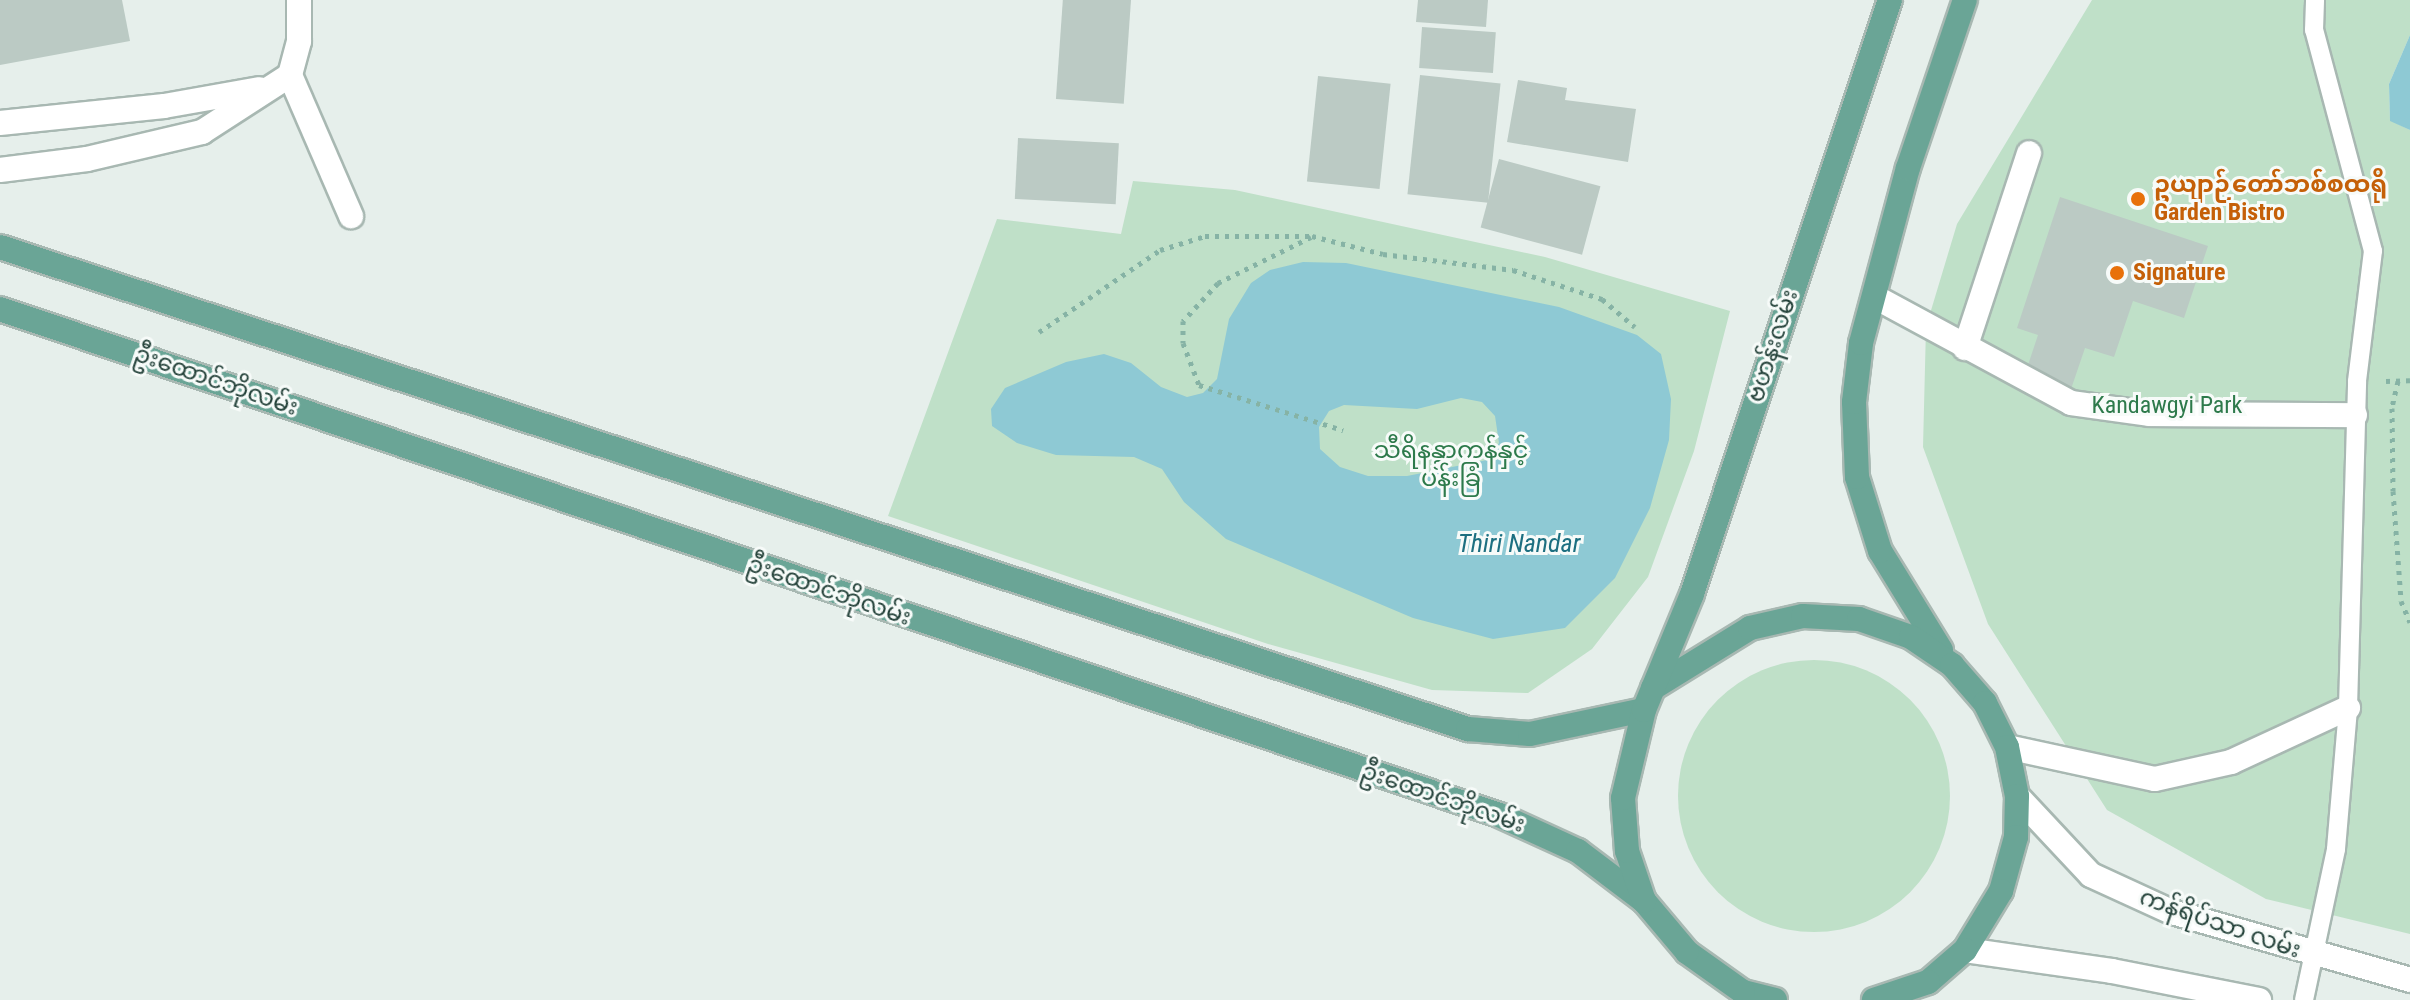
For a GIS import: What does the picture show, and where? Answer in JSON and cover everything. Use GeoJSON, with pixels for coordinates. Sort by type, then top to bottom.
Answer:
{"type":"FeatureCollection","features":[{"type":"Feature","properties":{"kind":"main road"},"geometry":{"type":"LineString","coordinates":[[0,170],[87,159],[202,132],[282,81],[299,41],[299,0]]}},
{"type":"Feature","properties":{"kind":"main road","name":"ဗဟန်းလမ်း"},"geometry":{"type":"LineString","coordinates":[[1644,901],[1627,851],[1623,798],[1647,700],[1692,594],[1890,0]]}},
{"type":"Feature","properties":{"kind":"main road"},"geometry":{"type":"LineString","coordinates":[[1874,1000],[1921,991],[1965,950],[2001,891],[2016,837],[2017,796],[2007,747],[1985,703],[1914,613],[1880,551],[1857,477],[1854,402],[1861,343],[1908,168],[1965,0]]}},
{"type":"Feature","properties":{"kind":"main road"},"geometry":{"type":"LineString","coordinates":[[0,123],[164,106],[282,81]]}},
{"type":"Feature","properties":{"kind":"main road"},"geometry":{"type":"LineString","coordinates":[[282,81],[351,216]]}},
{"type":"Feature","properties":{"kind":"main road"},"geometry":{"type":"LineString","coordinates":[[1965,348],[2029,153]]}},
{"type":"Feature","properties":{"kind":"main road"},"geometry":{"type":"LineString","coordinates":[[0,247],[1468,729],[1530,734],[1647,700],[1750,628],[1803,616],[1859,619],[1911,637],[1952,665]]}},
{"type":"Feature","properties":{"kind":"main road"},"geometry":{"type":"LineString","coordinates":[[1875,297],[2071,403],[2150,414],[2355,415]]}},
{"type":"Feature","properties":{"kind":"main road","name":"ဦးထောင်ဘိုလမ်း"},"geometry":{"type":"LineString","coordinates":[[0,309],[1499,815],[1578,851],[1644,901]]}},
{"type":"Feature","properties":{"kind":"main road"},"geometry":{"type":"LineString","coordinates":[[2007,747],[2155,779],[2231,762],[2348,708]]}},
{"type":"Feature","properties":{"kind":"main road","name":"ကန်ရိပ်သာ လမ်း"},"geometry":{"type":"LineString","coordinates":[[2017,796],[2091,875],[2172,912],[2316,956],[2410,980]]}},
{"type":"Feature","properties":{"kind":"main road"},"geometry":{"type":"LineString","coordinates":[[1644,901],[1724,1000]]}},
{"type":"Feature","properties":{"kind":"main road"},"geometry":{"type":"LineString","coordinates":[[1965,950],[2112,971],[2259,1000]]}},
{"type":"Feature","properties":{"kind":"main road"},"geometry":{"type":"LineString","coordinates":[[1687,952],[1743,992],[1775,1000]]}},
{"type":"Feature","properties":{"kind":"lane"},"geometry":{"type":"LineString","coordinates":[[2304,1000],[2316,956],[2336,849],[2348,708],[2355,415],[2373,251],[2314,30],[2315,0]]}},
{"type":"Feature","properties":{"kind":"path"},"geometry":{"type":"LineString","coordinates":[[1039,332],[1160,250],[1205,236],[1312,236],[1383,254],[1513,270],[1602,299],[1635,327]]}},
{"type":"Feature","properties":{"kind":"path"},"geometry":{"type":"LineString","coordinates":[[1312,236],[1218,283],[1196,303],[1183,321],[1183,343],[1199,385],[1343,430]]}},
{"type":"Feature","properties":{"kind":"path"},"geometry":{"type":"LineString","coordinates":[[2398,381],[2392,408],[2393,491],[2401,601],[2410,622]]}},
{"type":"Feature","properties":{"kind":"green space","name":"Kandawgyi Park"},"geometry":{"type":"Polygon","coordinates":[[[2092,0],[2410,0],[2410,35],[2389,84],[2390,120],[2410,130],[2410,934],[2266,899],[2107,810],[1988,624],[1923,447],[1926,327],[1957,224],[2092,0]]]}},
{"type":"Feature","properties":{"kind":"green space","name":"သီရိနန္ဒာကန်နှင့် ပန်းခြံ"},"geometry":{"type":"Polygon","coordinates":[[[1133,181],[1235,190],[1545,257],[1730,311],[1694,451],[1648,577],[1592,649],[1528,693],[1432,690],[1268,644],[888,516],[997,219],[1121,234],[1133,181]]]}},
{"type":"Feature","properties":{"kind":"green space"},"geometry":{"type":"Polygon","coordinates":[[[1814,660],[1866,670],[1890,683],[1910,700],[1927,720],[1940,744],[1950,796],[1940,848],[1927,872],[1910,892],[1890,909],[1866,922],[1814,932],[1762,922],[1738,909],[1718,892],[1701,872],[1688,848],[1678,796],[1688,744],[1701,720],[1718,700],[1738,683],[1762,670],[1814,660]]]}},
{"type":"Feature","properties":{"kind":"water"},"geometry":{"type":"Polygon","coordinates":[[[2410,35],[2410,130],[2390,121],[2389,84],[2410,35]]]}},
{"type":"Feature","properties":{"kind":"water","name":"Thiri Nandar"},"geometry":{"type":"Polygon","coordinates":[[[1303,262],[1346,263],[1559,307],[1637,335],[1661,354],[1671,399],[1669,440],[1650,508],[1615,578],[1565,628],[1493,639],[1413,618],[1226,539],[1184,502],[1162,469],[1134,457],[1056,455],[1017,443],[992,426],[991,409],[1005,388],[1066,362],[1104,354],[1131,363],[1161,387],[1187,397],[1203,393],[1217,379],[1229,319],[1251,283],[1270,270],[1303,262]],[[1461,398],[1417,409],[1344,405],[1329,411],[1319,427],[1320,449],[1340,467],[1368,476],[1407,476],[1487,460],[1499,443],[1495,416],[1482,402],[1461,398]]]}},
{"type":"Feature","properties":{"kind":"building"},"geometry":{"type":"Polygon","coordinates":[[[0,0],[122,0],[130,41],[0,65],[0,0]]]}},
{"type":"Feature","properties":{"kind":"building"},"geometry":{"type":"Polygon","coordinates":[[[1063,0],[1131,0],[1124,104],[1056,99],[1063,0]]]}},
{"type":"Feature","properties":{"kind":"building"},"geometry":{"type":"Polygon","coordinates":[[[1418,0],[1488,0],[1486,27],[1416,22],[1418,0]]]}},
{"type":"Feature","properties":{"kind":"building"},"geometry":{"type":"Polygon","coordinates":[[[1422,27],[1496,32],[1493,73],[1419,68],[1422,27]]]}},
{"type":"Feature","properties":{"kind":"building"},"geometry":{"type":"Polygon","coordinates":[[[1420,75],[1501,83],[1488,203],[1407,194],[1420,75]]]}},
{"type":"Feature","properties":{"kind":"building"},"geometry":{"type":"Polygon","coordinates":[[[1318,76],[1391,84],[1380,189],[1307,181],[1318,76]]]}},
{"type":"Feature","properties":{"kind":"building"},"geometry":{"type":"Polygon","coordinates":[[[1518,80],[1567,88],[1565,100],[1636,109],[1628,162],[1507,142],[1518,80]]]}},
{"type":"Feature","properties":{"kind":"building"},"geometry":{"type":"Polygon","coordinates":[[[1018,138],[1119,143],[1116,204],[1015,199],[1018,138]]]}},
{"type":"Feature","properties":{"kind":"building"},"geometry":{"type":"Polygon","coordinates":[[[1499,159],[1600,186],[1582,255],[1481,228],[1499,159]]]}},
{"type":"Feature","properties":{"kind":"building","name":"Signature"},"geometry":{"type":"Polygon","coordinates":[[[2060,197],[2208,246],[2184,318],[2133,301],[2114,357],[2085,348],[2070,392],[2024,377],[2038,335],[2017,328],[2060,197]]]}},
{"type":"Feature","properties":{"kind":"place","name":"ဥယျာဉ်တော်ဘစ်စထရို Garden Bistro"},"geometry":{"type":"Point","coordinates":[2138,199]}},
{"type":"Feature","properties":{"kind":"place","name":"Signature"},"geometry":{"type":"Point","coordinates":[2117,273]}}]}
